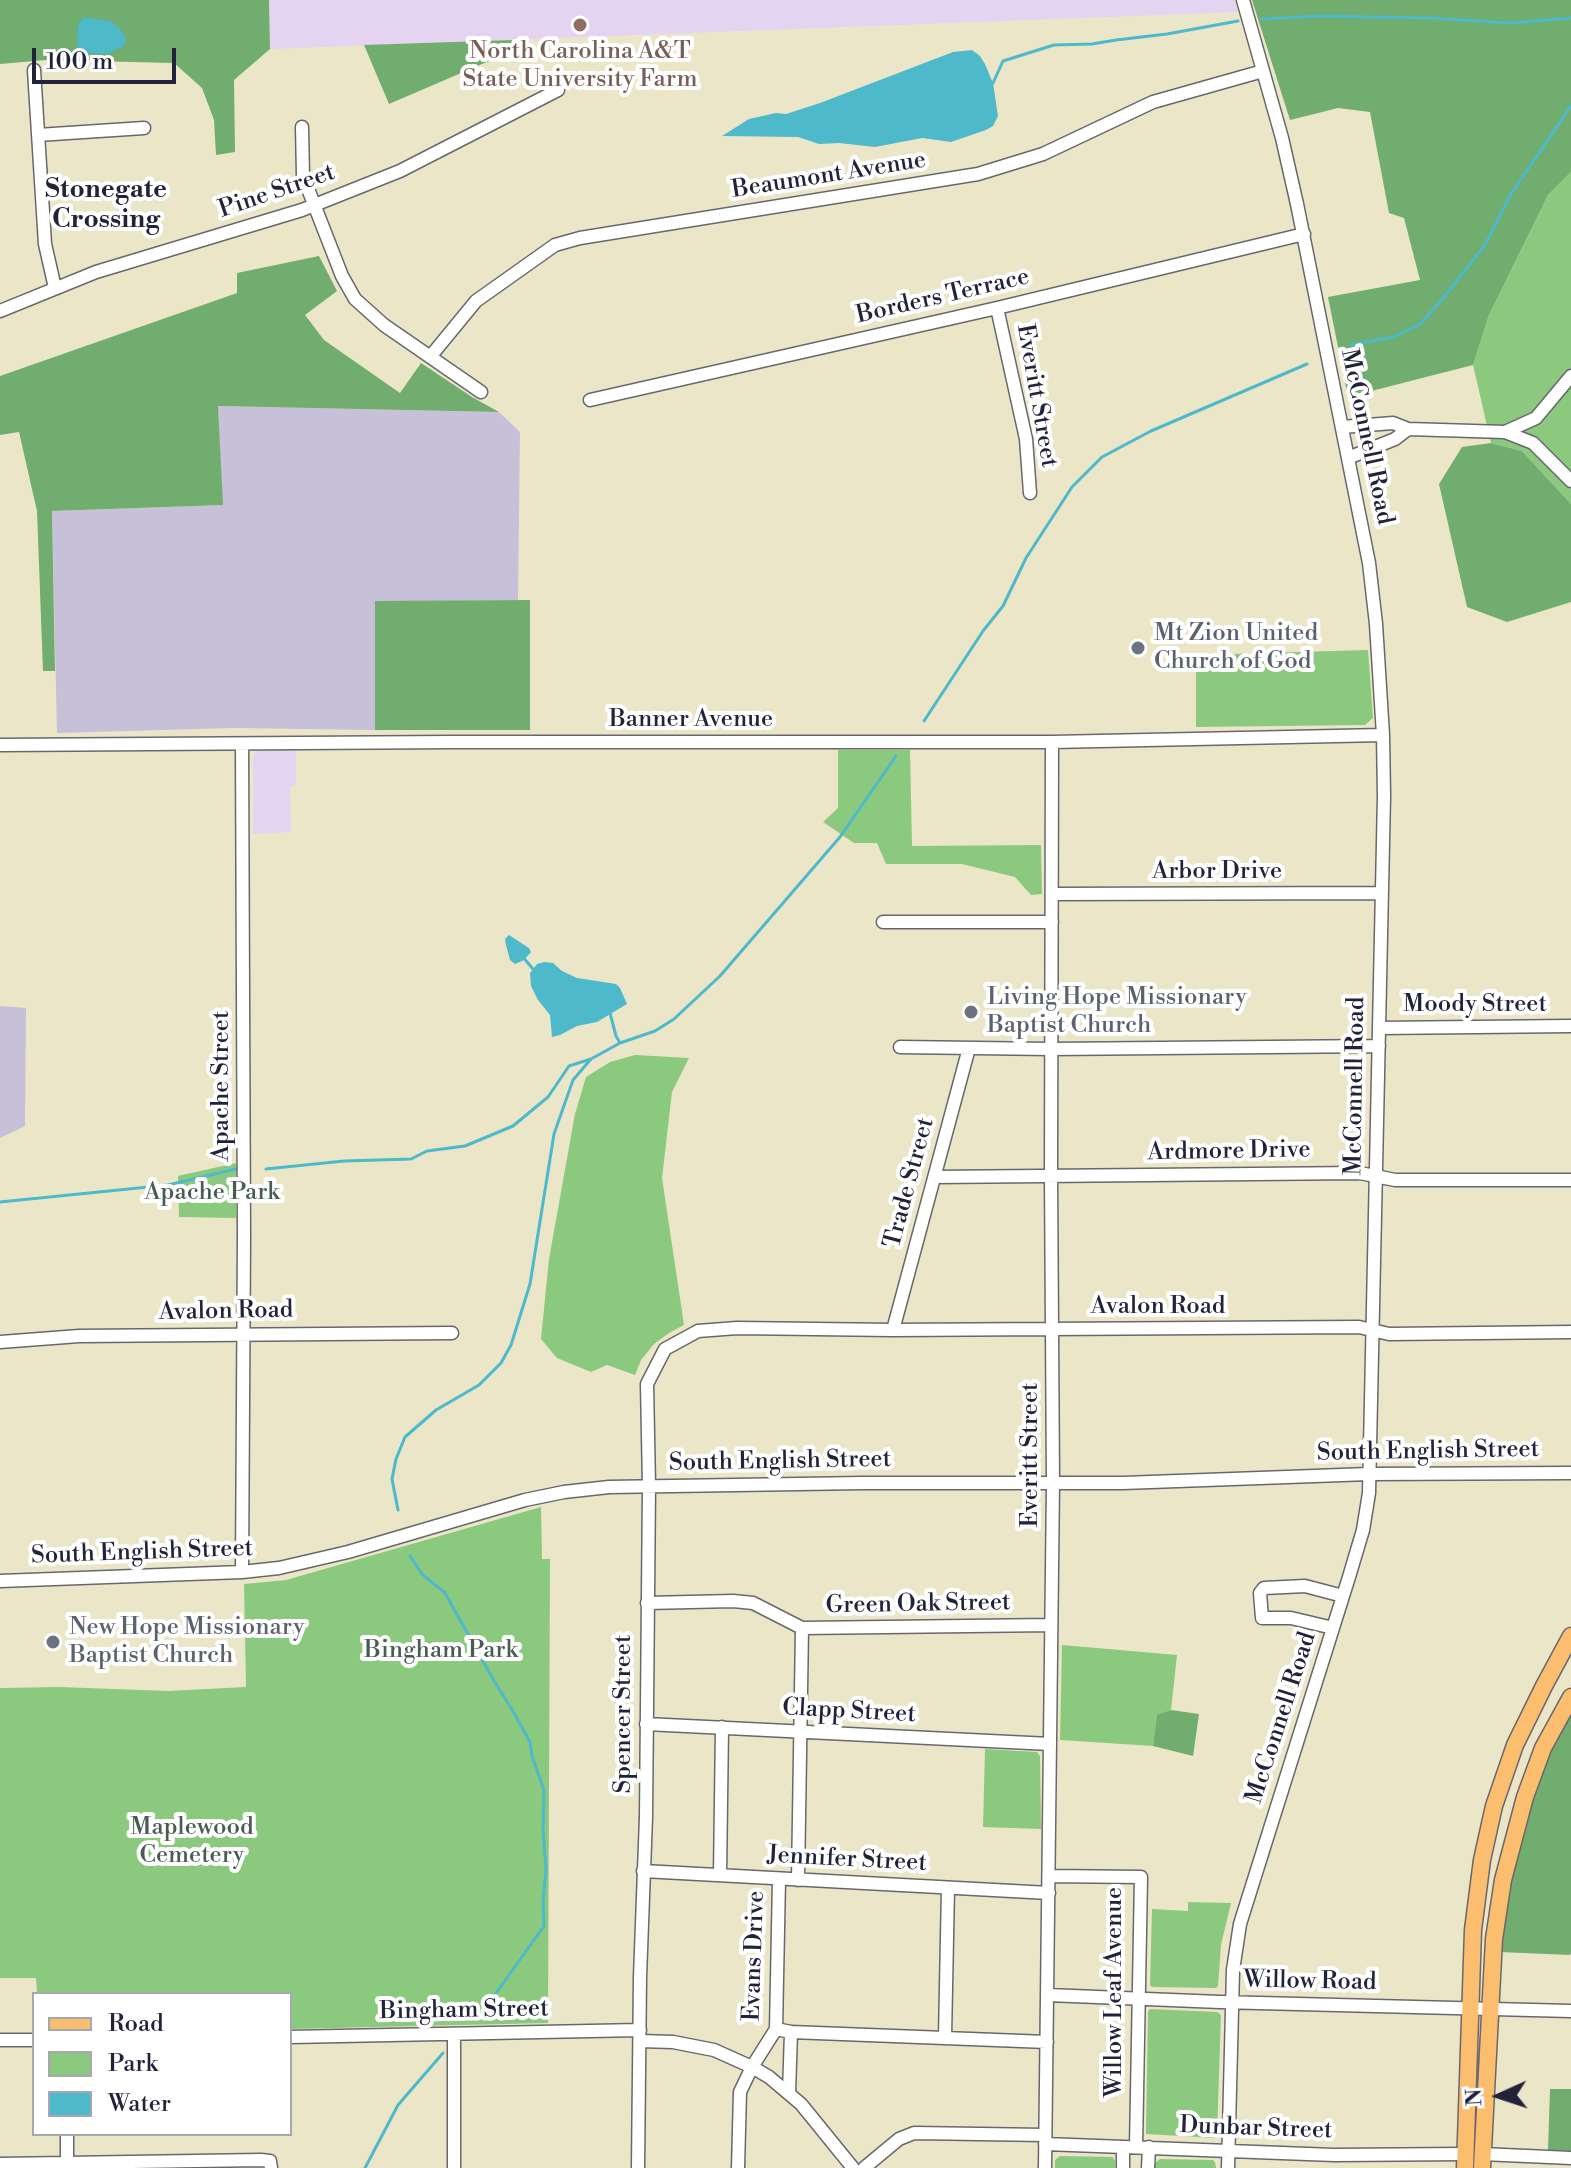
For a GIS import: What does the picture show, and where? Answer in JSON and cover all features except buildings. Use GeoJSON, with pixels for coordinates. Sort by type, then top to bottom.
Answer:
{"type":"FeatureCollection","features":[{"type":"Feature","properties":{"kind":"main road"},"geometry":{"type":"LineString","coordinates":[[1474,2161],[1469,2007],[1477,1886],[1494,1806],[1515,1745],[1571,1636]]}},
{"type":"Feature","properties":{"kind":"main road"},"geometry":{"type":"LineString","coordinates":[[1474,2161],[1494,1939],[1503,1880],[1525,1797],[1543,1748],[1571,1697]]}},
{"type":"Feature","properties":{"kind":"street","name":"McConnell Road"},"geometry":{"type":"LineString","coordinates":[[1228,2168],[1233,1970],[1240,1924],[1363,1530],[1369,1493],[1384,796],[1375,602],[1365,536],[1304,234],[1282,138],[1243,0]]}},
{"type":"Feature","properties":{"kind":"street"},"geometry":{"type":"LineString","coordinates":[[34,70],[45,244],[55,288]]}},
{"type":"Feature","properties":{"kind":"street","name":"Beaumont Avenue"},"geometry":{"type":"LineString","coordinates":[[430,357],[476,301],[555,245],[580,238],[978,174],[1043,154],[1153,102],[1263,71]]}},
{"type":"Feature","properties":{"kind":"street","name":"Pine Street"},"geometry":{"type":"LineString","coordinates":[[0,311],[96,272],[313,205],[400,171],[558,90]]}},
{"type":"Feature","properties":{"kind":"street"},"geometry":{"type":"LineString","coordinates":[[302,127],[303,176],[342,276],[355,299],[384,325],[481,392]]}},
{"type":"Feature","properties":{"kind":"street"},"geometry":{"type":"LineString","coordinates":[[38,135],[144,128]]}},
{"type":"Feature","properties":{"kind":"street","name":"Borders Terrace"},"geometry":{"type":"LineString","coordinates":[[590,400],[997,308],[1304,234]]}},
{"type":"Feature","properties":{"kind":"street","name":"Everitt Street"},"geometry":{"type":"LineString","coordinates":[[997,308],[1026,439],[1030,493]]}},
{"type":"Feature","properties":{"kind":"street"},"geometry":{"type":"LineString","coordinates":[[1505,432],[1536,418],[1571,376]]}},
{"type":"Feature","properties":{"kind":"street"},"geometry":{"type":"LineString","coordinates":[[1342,427],[1393,423],[1408,429],[1505,432],[1533,443],[1571,481]]}},
{"type":"Feature","properties":{"kind":"street"},"geometry":{"type":"LineString","coordinates":[[1348,458],[1395,439],[1408,429]]}},
{"type":"Feature","properties":{"kind":"street","name":"Banner Avenue"},"geometry":{"type":"LineString","coordinates":[[0,745],[1052,742],[1383,735]]}},
{"type":"Feature","properties":{"kind":"street","name":"Everitt Street"},"geometry":{"type":"LineString","coordinates":[[1045,2168],[1053,1483],[1052,742]]}},
{"type":"Feature","properties":{"kind":"street","name":"Apache Street"},"geometry":{"type":"LineString","coordinates":[[242,745],[242,1572]]}},
{"type":"Feature","properties":{"kind":"street","name":"Arbor Drive"},"geometry":{"type":"LineString","coordinates":[[1052,894],[1381,893]]}},
{"type":"Feature","properties":{"kind":"street"},"geometry":{"type":"LineString","coordinates":[[883,922],[1052,922]]}},
{"type":"Feature","properties":{"kind":"street","name":"Moody Street"},"geometry":{"type":"LineString","coordinates":[[1379,1028],[1571,1026]]}},
{"type":"Feature","properties":{"kind":"street"},"geometry":{"type":"LineString","coordinates":[[900,1047],[1379,1046]]}},
{"type":"Feature","properties":{"kind":"street","name":"Trade Street"},"geometry":{"type":"LineString","coordinates":[[893,1330],[969,1048]]}},
{"type":"Feature","properties":{"kind":"street","name":"Ardmore Drive"},"geometry":{"type":"LineString","coordinates":[[935,1177],[1360,1173],[1395,1180],[1571,1180]]}},
{"type":"Feature","properties":{"kind":"street","name":"Avalon Road"},"geometry":{"type":"LineString","coordinates":[[744,1328],[1052,1330],[1359,1327],[1389,1334],[1571,1332]]}},
{"type":"Feature","properties":{"kind":"street","name":"Spencer Street"},"geometry":{"type":"LineString","coordinates":[[638,2168],[649,1486],[647,1384],[665,1349],[698,1331],[744,1328]]}},
{"type":"Feature","properties":{"kind":"street","name":"Avalon Road"},"geometry":{"type":"LineString","coordinates":[[0,1342],[79,1336],[452,1333]]}},
{"type":"Feature","properties":{"kind":"street","name":"South English Street"},"geometry":{"type":"LineString","coordinates":[[0,1581],[279,1568],[319,1560],[546,1495],[597,1488],[1571,1473]]}},
{"type":"Feature","properties":{"kind":"street"},"geometry":{"type":"LineString","coordinates":[[1333,1628],[1291,1618],[1262,1618],[1260,1593],[1264,1588],[1305,1586],[1343,1596]]}},
{"type":"Feature","properties":{"kind":"street","name":"Green Oak Street"},"geometry":{"type":"LineString","coordinates":[[647,1603],[753,1603],[802,1628],[1051,1625]]}},
{"type":"Feature","properties":{"kind":"street"},"geometry":{"type":"LineString","coordinates":[[798,1880],[802,1628]]}},
{"type":"Feature","properties":{"kind":"street","name":"Clapp Street"},"geometry":{"type":"LineString","coordinates":[[646,1724],[1050,1744]]}},
{"type":"Feature","properties":{"kind":"street"},"geometry":{"type":"LineString","coordinates":[[720,1875],[722,1727]]}},
{"type":"Feature","properties":{"kind":"street","name":"Jennifer Street"},"geometry":{"type":"LineString","coordinates":[[643,1871],[1049,1893]]}},
{"type":"Feature","properties":{"kind":"street","name":"Willow Leaf Avenue"},"geometry":{"type":"LineString","coordinates":[[1049,1876],[1141,1877],[1136,2147]]}},
{"type":"Feature","properties":{"kind":"street","name":"Evans Drive"},"geometry":{"type":"LineString","coordinates":[[738,2168],[740,2092],[776,2029],[779,1879]]}},
{"type":"Feature","properties":{"kind":"street"},"geometry":{"type":"LineString","coordinates":[[945,2037],[948,1888]]}},
{"type":"Feature","properties":{"kind":"street","name":"Willow Road"},"geometry":{"type":"LineString","coordinates":[[1048,1995],[1571,2011]]}},
{"type":"Feature","properties":{"kind":"street"},"geometry":{"type":"LineString","coordinates":[[776,2029],[1047,2042]]}},
{"type":"Feature","properties":{"kind":"street","name":"Evans Drive"},"geometry":{"type":"LineString","coordinates":[[789,2093],[791,2032]]}},
{"type":"Feature","properties":{"kind":"street"},"geometry":{"type":"LineString","coordinates":[[454,2034],[454,2168]]}},
{"type":"Feature","properties":{"kind":"street","name":"Bingham Street"},"geometry":{"type":"LineString","coordinates":[[292,2037],[640,2035],[703,2047],[736,2058],[789,2093],[853,2168]]}},
{"type":"Feature","properties":{"kind":"street"},"geometry":{"type":"LineString","coordinates":[[0,2040],[32,2040]]}},
{"type":"Feature","properties":{"kind":"street","name":"Dunbar Street"},"geometry":{"type":"LineString","coordinates":[[864,2168],[899,2139],[914,2133],[1136,2147],[1474,2161],[1571,2158]]}},
{"type":"Feature","properties":{"kind":"street"},"geometry":{"type":"LineString","coordinates":[[67,2136],[67,2166]]}},
{"type":"Feature","properties":{"kind":"street"},"geometry":{"type":"LineString","coordinates":[[1123,2168],[1136,2147],[1148,2168]]}},
{"type":"Feature","properties":{"kind":"street"},"geometry":{"type":"LineString","coordinates":[[0,2164],[266,2164]]}},
{"type":"Feature","properties":{"kind":"shaded area","name":"North Carolina A&T State University Farm"},"geometry":{"type":"Polygon","coordinates":[[[269,0],[1235,0],[1238,12],[270,49],[269,0]]]}},
{"type":"Feature","properties":{"kind":"shaded area"},"geometry":{"type":"Polygon","coordinates":[[[218,406],[499,412],[520,432],[518,600],[375,602],[375,730],[233,728],[57,733],[52,511],[222,505],[218,406]]]}},
{"type":"Feature","properties":{"kind":"shaded area"},"geometry":{"type":"Polygon","coordinates":[[[258,751],[296,751],[296,785],[290,787],[291,832],[253,834],[253,756],[258,751]]]}},
{"type":"Feature","properties":{"kind":"shaded area"},"geometry":{"type":"Polygon","coordinates":[[[0,1006],[26,1008],[25,1126],[0,1138],[0,1006]]]}},
{"type":"Feature","properties":{"kind":"green space"},"geometry":{"type":"Polygon","coordinates":[[[0,0],[269,0],[270,49],[234,80],[235,152],[216,155],[214,120],[202,88],[174,63],[46,60],[0,64],[0,0]]]}},
{"type":"Feature","properties":{"kind":"green space"},"geometry":{"type":"Polygon","coordinates":[[[1252,0],[1571,0],[1571,172],[1548,195],[1489,315],[1473,365],[1348,397],[1328,297],[1420,280],[1404,218],[1389,213],[1370,112],[1338,108],[1290,120],[1252,0]]]}},
{"type":"Feature","properties":{"kind":"green space"},"geometry":{"type":"Polygon","coordinates":[[[512,40],[510,52],[389,104],[364,45],[512,40]]]}},
{"type":"Feature","properties":{"kind":"green space"},"geometry":{"type":"Polygon","coordinates":[[[1571,172],[1571,504],[1522,451],[1491,443],[1473,365],[1489,315],[1548,195],[1571,172]]]}},
{"type":"Feature","properties":{"kind":"green space"},"geometry":{"type":"Polygon","coordinates":[[[319,256],[337,291],[305,315],[324,340],[400,393],[421,363],[499,412],[218,406],[223,505],[52,511],[55,671],[43,671],[37,511],[19,432],[0,435],[0,376],[237,293],[237,273],[319,256]]]}},
{"type":"Feature","properties":{"kind":"green space"},"geometry":{"type":"Polygon","coordinates":[[[1491,443],[1522,451],[1571,504],[1571,602],[1507,622],[1467,607],[1439,484],[1462,447],[1491,443]]]}},
{"type":"Feature","properties":{"kind":"green space"},"geometry":{"type":"Polygon","coordinates":[[[530,600],[530,730],[375,730],[375,601],[530,600]]]}},
{"type":"Feature","properties":{"kind":"green space"},"geometry":{"type":"Polygon","coordinates":[[[1368,650],[1373,718],[1365,725],[1196,727],[1196,655],[1368,650]]]}},
{"type":"Feature","properties":{"kind":"green space"},"geometry":{"type":"Polygon","coordinates":[[[838,750],[910,750],[912,846],[1041,845],[1042,894],[1031,895],[1015,877],[962,864],[886,864],[877,843],[854,843],[823,822],[838,808],[838,750]]]}},
{"type":"Feature","properties":{"kind":"green space"},"geometry":{"type":"Polygon","coordinates":[[[635,1055],[689,1058],[672,1092],[662,1178],[684,1325],[654,1344],[641,1360],[635,1375],[607,1365],[591,1372],[557,1358],[541,1339],[549,1259],[575,1114],[586,1077],[610,1062],[635,1055]]]}},
{"type":"Feature","properties":{"kind":"green space","name":"Apache Park"},"geometry":{"type":"Polygon","coordinates":[[[236,1163],[236,1218],[179,1217],[178,1176],[236,1163]]]}},
{"type":"Feature","properties":{"kind":"green space"},"geometry":{"type":"Polygon","coordinates":[[[541,1507],[542,1559],[550,1559],[548,2023],[292,2029],[292,1992],[37,1992],[36,1978],[0,1978],[0,1688],[168,1691],[246,1687],[244,1584],[286,1580],[541,1507]]]}},
{"type":"Feature","properties":{"kind":"green space"},"geometry":{"type":"Polygon","coordinates":[[[1062,1645],[1177,1655],[1171,1710],[1157,1716],[1153,1746],[1060,1740],[1062,1645]]]}},
{"type":"Feature","properties":{"kind":"green space"},"geometry":{"type":"Polygon","coordinates":[[[1171,1710],[1199,1714],[1193,1756],[1153,1746],[1157,1715],[1171,1710]]]}},
{"type":"Feature","properties":{"kind":"green space"},"geometry":{"type":"Polygon","coordinates":[[[1571,1713],[1571,1953],[1500,1952],[1504,1910],[1533,1799],[1553,1745],[1571,1713]]]}},
{"type":"Feature","properties":{"kind":"green space"},"geometry":{"type":"Polygon","coordinates":[[[985,1749],[1037,1752],[1040,1756],[1041,1829],[983,1827],[985,1749]]]}},
{"type":"Feature","properties":{"kind":"green space"},"geometry":{"type":"Polygon","coordinates":[[[1188,1902],[1231,1903],[1221,1945],[1218,1986],[1152,1987],[1152,1909],[1188,1911],[1188,1902]]]}},
{"type":"Feature","properties":{"kind":"green space"},"geometry":{"type":"Polygon","coordinates":[[[1150,2009],[1217,2012],[1221,2015],[1217,2135],[1214,2138],[1146,2134],[1150,2009]]]}},
{"type":"Feature","properties":{"kind":"green space"},"geometry":{"type":"Polygon","coordinates":[[[1550,2089],[1571,2089],[1571,2151],[1548,2150],[1550,2089]]]}},
{"type":"Feature","properties":{"kind":"green space"},"geometry":{"type":"Polygon","coordinates":[[[1060,2156],[1113,2157],[1115,2168],[1055,2168],[1055,2160],[1060,2156]]]}},
{"type":"Feature","properties":{"kind":"green space"},"geometry":{"type":"Polygon","coordinates":[[[1160,2159],[1213,2160],[1216,2168],[1155,2168],[1155,2163],[1160,2159]]]}},
{"type":"Feature","properties":{"kind":"water"},"geometry":{"type":"Polygon","coordinates":[[[84,17],[110,21],[126,38],[124,46],[107,54],[83,53],[77,49],[78,25],[84,17]]]}},
{"type":"Feature","properties":{"kind":"water"},"geometry":{"type":"Polygon","coordinates":[[[972,50],[980,56],[993,83],[998,116],[993,126],[986,130],[951,142],[922,138],[875,147],[819,144],[798,137],[722,136],[749,119],[786,114],[953,52],[972,50]]]}},
{"type":"Feature","properties":{"kind":"water"},"geometry":{"type":"Polygon","coordinates":[[[509,935],[531,952],[515,964],[510,960],[506,945],[505,939],[509,935]]]}},
{"type":"Feature","properties":{"kind":"water"},"geometry":{"type":"Polygon","coordinates":[[[553,963],[577,978],[616,984],[627,1004],[597,1022],[577,1026],[552,1037],[550,1015],[531,986],[530,973],[537,964],[553,963]]]}},
{"type":"Feature","properties":{"kind":"waterway"},"geometry":{"type":"LineString","coordinates":[[1262,19],[1318,16],[1509,23],[1571,18]]}},
{"type":"Feature","properties":{"kind":"waterway"},"geometry":{"type":"LineString","coordinates":[[990,84],[1003,61],[1054,45],[1092,44],[1238,21]]}},
{"type":"Feature","properties":{"kind":"waterway"},"geometry":{"type":"LineString","coordinates":[[1351,345],[1393,337],[1419,325],[1485,245],[1511,194],[1571,106]]}},
{"type":"Feature","properties":{"kind":"waterway"},"geometry":{"type":"LineString","coordinates":[[924,721],[1003,606],[1026,558],[1072,487],[1102,457],[1151,431],[1307,364]]}},
{"type":"Feature","properties":{"kind":"waterway"},"geometry":{"type":"LineString","coordinates":[[266,1169],[344,1161],[411,1159],[427,1151],[465,1146],[513,1126],[548,1097],[569,1066],[655,1031],[674,1019],[720,976],[840,837],[896,756]]}},
{"type":"Feature","properties":{"kind":"waterway"},"geometry":{"type":"LineString","coordinates":[[522,956],[533,969]]}},
{"type":"Feature","properties":{"kind":"waterway"},"geometry":{"type":"LineString","coordinates":[[610,1013],[620,1043]]}},
{"type":"Feature","properties":{"kind":"waterway"},"geometry":{"type":"LineString","coordinates":[[398,1510],[392,1479],[405,1437],[436,1410],[479,1385],[501,1363],[511,1345],[530,1284],[554,1134],[573,1080],[591,1059]]}},
{"type":"Feature","properties":{"kind":"waterway"},"geometry":{"type":"LineString","coordinates":[[0,1202],[168,1185],[236,1169]]}},
{"type":"Feature","properties":{"kind":"waterway"},"geometry":{"type":"LineString","coordinates":[[410,1556],[422,1574],[445,1593],[514,1713],[530,1742],[544,1790],[544,1926],[479,2017]]}},
{"type":"Feature","properties":{"kind":"waterway"},"geometry":{"type":"LineString","coordinates":[[365,2168],[398,2105],[443,2053]]}},
{"type":"Feature","properties":{"kind":"place","name":"North Carolina A&T State University Farm"},"geometry":{"type":"Point","coordinates":[580,25]}},
{"type":"Feature","properties":{"kind":"place","name":"Mt Zion United Church of God"},"geometry":{"type":"Point","coordinates":[1138,648]}},
{"type":"Feature","properties":{"kind":"place","name":"Living Hope Missionary Baptist Church"},"geometry":{"type":"Point","coordinates":[971,1012]}},
{"type":"Feature","properties":{"kind":"place","name":"New Hope Missionary Baptist Church"},"geometry":{"type":"Point","coordinates":[53,1642]}},
{"type":"Feature","properties":{"kind":"district","name":"Stonegate Crossing"},"geometry":{"type":"Point","coordinates":[106,206]}},
{"type":"Feature","properties":{"kind":"park label","name":"Bingham Park"},"geometry":{"type":"Point","coordinates":[441,1651]}},
{"type":"Feature","properties":{"kind":"park label","name":"Maplewood Cemetery"},"geometry":{"type":"Point","coordinates":[192,1842]}}]}
